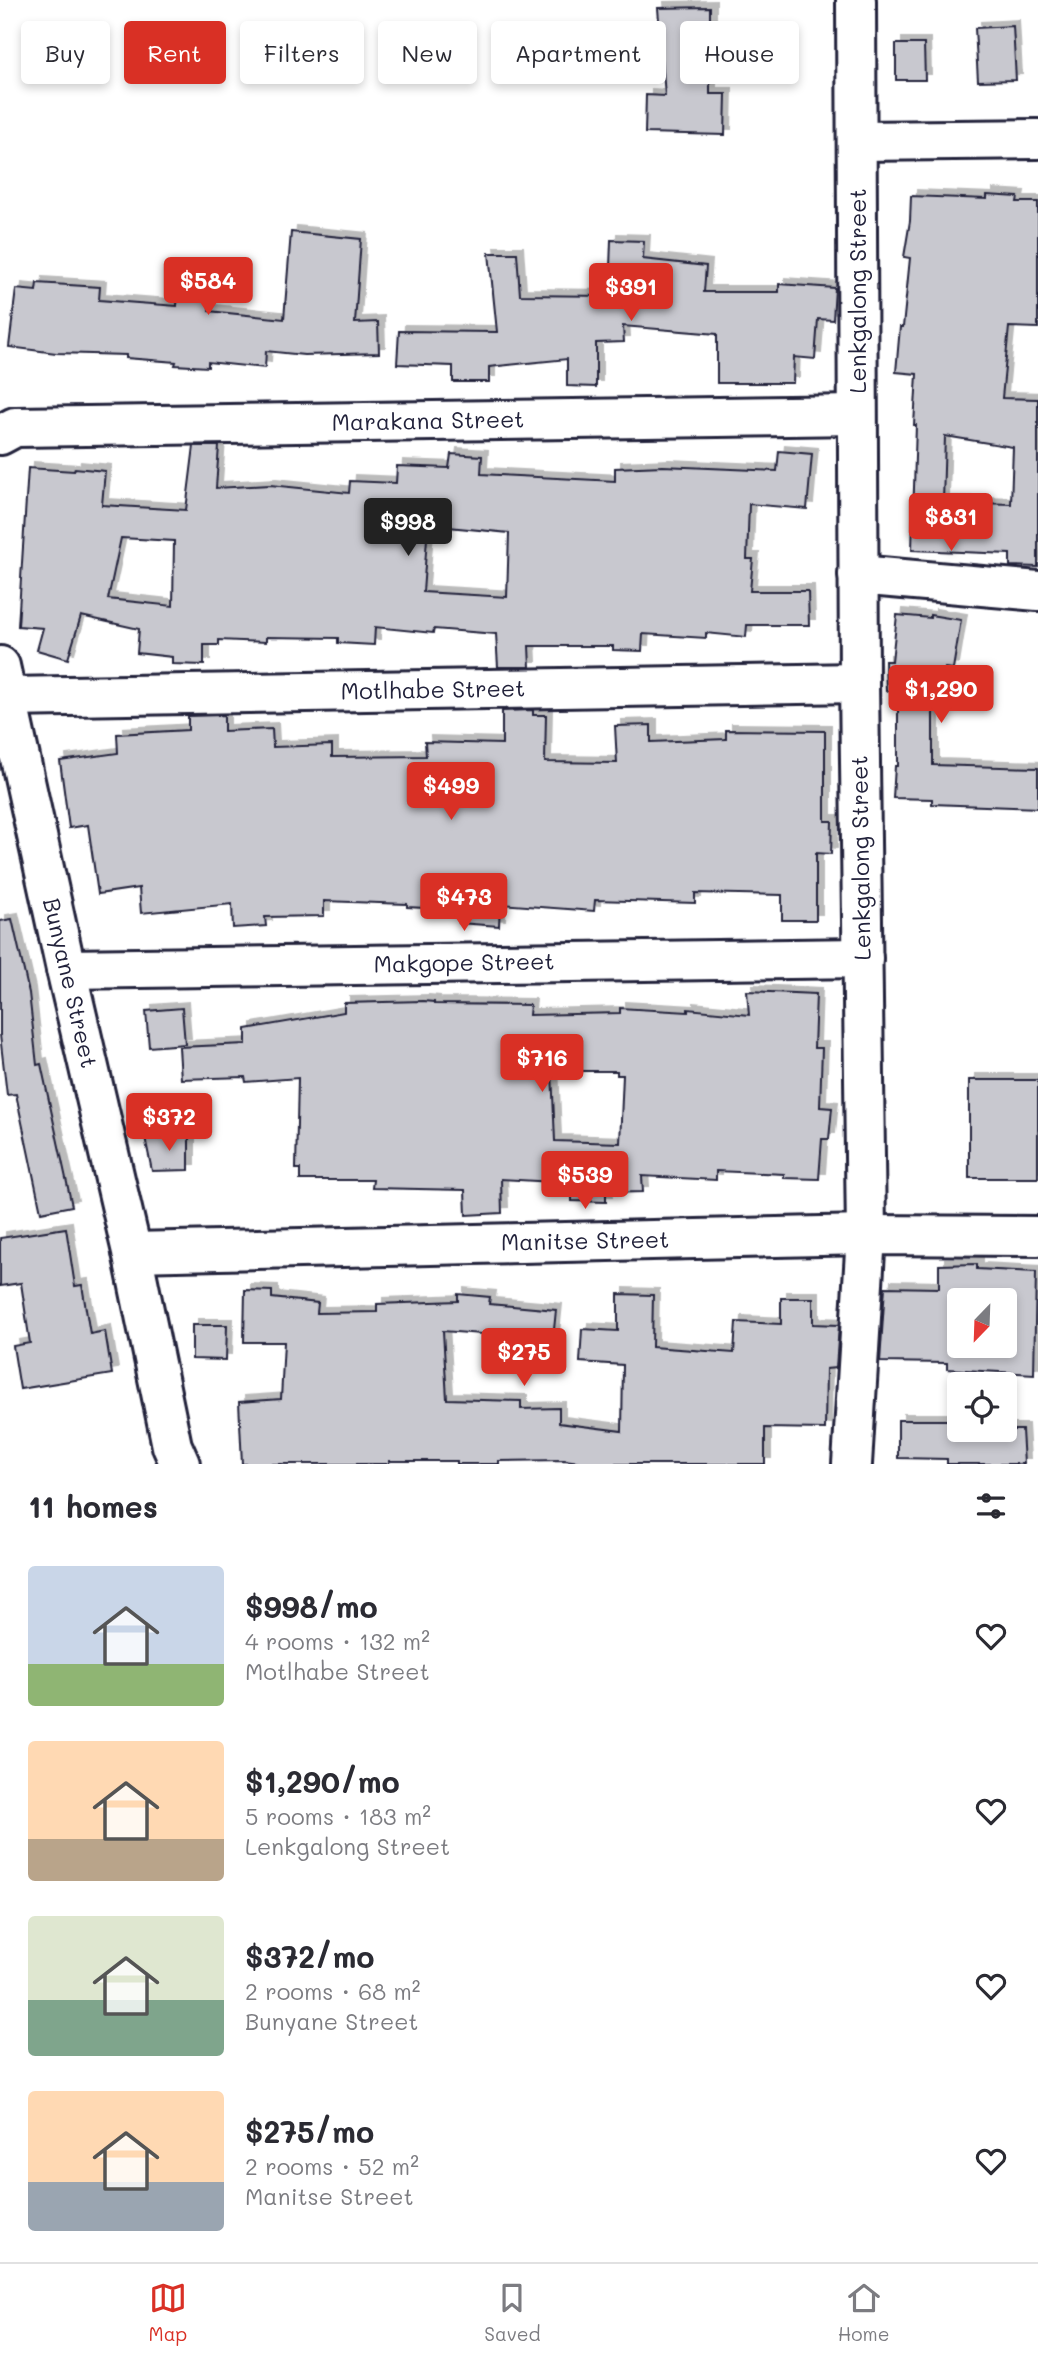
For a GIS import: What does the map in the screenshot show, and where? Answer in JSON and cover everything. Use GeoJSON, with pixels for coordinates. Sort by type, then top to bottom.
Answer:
{"type":"FeatureCollection","features":[{"type":"Feature","properties":{"kind":"street","name":"Lenkgalong Street"},"geometry":{"type":"LineString","coordinates":[[852,1464],[866,1235],[858,575],[856,0]]}},
{"type":"Feature","properties":{"kind":"street"},"geometry":{"type":"LineString","coordinates":[[858,141],[1038,139]]}},
{"type":"Feature","properties":{"kind":"street","name":"Marakana Street"},"geometry":{"type":"LineString","coordinates":[[0,435],[15,427],[857,415]]}},
{"type":"Feature","properties":{"kind":"street"},"geometry":{"type":"LineString","coordinates":[[858,575],[1038,591]]}},
{"type":"Feature","properties":{"kind":"street","name":"Motlhabe Street"},"geometry":{"type":"LineString","coordinates":[[4,681],[859,683]]}},
{"type":"Feature","properties":{"kind":"street","name":"Bunyane Street"},"geometry":{"type":"LineString","coordinates":[[4,681],[66,969],[132,1252],[172,1446],[180,1464]]}},
{"type":"Feature","properties":{"kind":"street","name":"Makgope Street"},"geometry":{"type":"LineString","coordinates":[[66,969],[863,958]]}},
{"type":"Feature","properties":{"kind":"street","name":"Manitse Street"},"geometry":{"type":"LineString","coordinates":[[132,1252],[866,1235],[1038,1236]]}},
{"type":"Feature","properties":{"kind":"building"},"geometry":{"type":"Polygon","coordinates":[[[710,7],[710,21],[680,21],[680,84],[710,84],[710,94],[726,94],[725,135],[645,133],[646,95],[665,96],[666,21],[659,21],[658,8],[710,7]]]}},
{"type":"Feature","properties":{"kind":"building"},"geometry":{"type":"Polygon","coordinates":[[[1013,26],[1016,80],[978,81],[975,28],[1013,26]]]}},
{"type":"Feature","properties":{"kind":"building"},"geometry":{"type":"Polygon","coordinates":[[[896,44],[924,44],[925,80],[896,80],[896,44]]]}},
{"type":"Feature","properties":{"kind":"building"},"geometry":{"type":"Polygon","coordinates":[[[987,195],[1018,197],[1017,202],[1038,202],[1038,328],[1009,327],[1002,398],[1038,399],[1038,567],[1010,566],[1010,554],[912,550],[917,374],[896,372],[910,258],[904,257],[911,196],[987,199],[987,195]],[[945,436],[943,502],[1011,504],[1013,447],[945,436]]]}},
{"type":"Feature","properties":{"kind":"building"},"geometry":{"type":"Polygon","coordinates":[[[291,232],[361,239],[355,323],[378,322],[379,353],[304,355],[266,351],[265,368],[208,362],[208,367],[175,365],[176,362],[126,358],[126,355],[56,353],[9,347],[16,289],[36,291],[37,283],[100,287],[99,300],[177,306],[178,292],[211,295],[209,311],[284,319],[291,232]]]}},
{"type":"Feature","properties":{"kind":"building"},"geometry":{"type":"Polygon","coordinates":[[[611,240],[644,241],[643,259],[706,266],[704,292],[779,292],[779,284],[835,288],[833,320],[818,319],[815,359],[794,357],[793,383],[717,383],[717,334],[623,326],[624,342],[596,343],[596,387],[567,386],[567,359],[489,367],[489,382],[453,382],[453,366],[397,364],[399,331],[497,332],[489,253],[517,253],[520,295],[609,296],[611,240]]]}},
{"type":"Feature","properties":{"kind":"building"},"geometry":{"type":"Polygon","coordinates":[[[194,446],[219,446],[216,488],[270,485],[349,493],[350,481],[396,483],[397,466],[449,468],[451,454],[482,456],[481,474],[615,481],[615,468],[663,466],[777,471],[779,451],[812,454],[807,509],[749,504],[747,559],[753,559],[750,591],[808,591],[809,625],[747,625],[746,637],[706,633],[706,638],[643,634],[642,651],[613,650],[613,646],[529,646],[530,667],[498,667],[496,634],[434,629],[433,633],[375,627],[374,645],[338,643],[338,638],[266,637],[266,642],[219,640],[219,645],[204,645],[204,665],[172,664],[172,657],[137,653],[139,629],[81,616],[68,659],[37,650],[43,628],[18,626],[28,468],[105,471],[102,505],[186,510],[194,446]],[[428,525],[423,592],[507,597],[509,533],[428,525]],[[121,538],[108,599],[173,606],[174,541],[121,538]]]}},
{"type":"Feature","properties":{"kind":"building"},"geometry":{"type":"Polygon","coordinates":[[[897,615],[930,618],[930,615],[961,620],[953,669],[945,668],[942,698],[933,697],[933,765],[1038,768],[1038,808],[932,804],[932,799],[893,798],[895,766],[898,766],[898,690],[886,691],[885,661],[892,661],[897,615]]]}},
{"type":"Feature","properties":{"kind":"building"},"geometry":{"type":"Polygon","coordinates":[[[533,710],[533,715],[546,715],[545,762],[617,763],[615,726],[651,725],[651,742],[726,739],[726,730],[825,731],[825,821],[832,821],[831,854],[816,853],[816,920],[782,920],[782,895],[695,893],[695,903],[595,900],[594,911],[500,904],[499,926],[459,923],[460,910],[407,907],[407,904],[324,901],[324,916],[265,917],[266,926],[233,928],[232,904],[141,913],[139,888],[98,894],[88,825],[69,828],[60,761],[118,753],[117,734],[188,730],[188,716],[224,715],[224,731],[272,729],[273,747],[332,745],[332,757],[426,756],[425,742],[502,744],[502,711],[533,710]]]}},
{"type":"Feature","properties":{"kind":"building"},"geometry":{"type":"Polygon","coordinates":[[[12,919],[29,993],[37,1065],[41,1064],[72,1206],[41,1212],[16,1094],[7,1095],[0,1035],[0,921],[12,919]]]}},
{"type":"Feature","properties":{"kind":"building"},"geometry":{"type":"Polygon","coordinates":[[[747,991],[816,994],[814,1048],[822,1048],[820,1107],[832,1108],[829,1139],[822,1139],[819,1179],[784,1178],[784,1174],[716,1171],[716,1180],[642,1176],[643,1192],[606,1193],[606,1202],[572,1201],[572,1183],[501,1179],[502,1213],[466,1215],[465,1190],[372,1188],[373,1180],[300,1180],[300,1169],[296,1169],[298,1078],[246,1082],[245,1077],[181,1079],[179,1047],[246,1044],[246,1029],[344,1012],[344,1003],[423,1001],[434,1004],[530,1005],[529,1015],[620,1013],[620,1008],[688,1012],[688,1009],[749,1015],[747,991]],[[552,1071],[555,1141],[620,1143],[623,1075],[617,1075],[617,1071],[552,1071]]]}},
{"type":"Feature","properties":{"kind":"building"},"geometry":{"type":"Polygon","coordinates":[[[182,1008],[185,1044],[149,1047],[146,1011],[182,1008]]]}},
{"type":"Feature","properties":{"kind":"building"},"geometry":{"type":"Polygon","coordinates":[[[969,1080],[1038,1080],[1038,1178],[969,1178],[969,1080]]]}},
{"type":"Feature","properties":{"kind":"building"},"geometry":{"type":"Polygon","coordinates":[[[145,1137],[189,1137],[189,1170],[152,1171],[145,1137]]]}},
{"type":"Feature","properties":{"kind":"building"},"geometry":{"type":"Polygon","coordinates":[[[66,1228],[75,1286],[82,1285],[90,1334],[105,1331],[112,1374],[20,1389],[13,1346],[30,1343],[21,1283],[0,1286],[0,1238],[66,1228]]]}},
{"type":"Feature","properties":{"kind":"building"},"geometry":{"type":"Polygon","coordinates":[[[977,1264],[977,1269],[1036,1272],[1034,1374],[947,1369],[947,1363],[880,1362],[885,1287],[939,1288],[939,1265],[977,1264]]]}},
{"type":"Feature","properties":{"kind":"building"},"geometry":{"type":"Polygon","coordinates":[[[245,1290],[272,1291],[272,1298],[318,1303],[317,1313],[377,1312],[377,1304],[458,1301],[458,1294],[490,1297],[489,1304],[556,1310],[552,1349],[507,1344],[507,1336],[443,1331],[447,1399],[521,1401],[521,1409],[559,1408],[559,1423],[622,1431],[623,1365],[580,1362],[582,1329],[618,1331],[618,1294],[653,1295],[652,1347],[734,1353],[736,1322],[781,1324],[781,1298],[813,1298],[813,1324],[839,1325],[836,1368],[826,1369],[825,1429],[765,1428],[765,1464],[596,1464],[564,1460],[499,1461],[499,1464],[389,1461],[389,1464],[242,1464],[239,1402],[281,1399],[284,1342],[244,1342],[245,1290]]]}},
{"type":"Feature","properties":{"kind":"building"},"geometry":{"type":"Polygon","coordinates":[[[192,1325],[227,1325],[226,1360],[192,1359],[192,1325]]]}},
{"type":"Feature","properties":{"kind":"building"},"geometry":{"type":"Polygon","coordinates":[[[898,1420],[947,1420],[947,1442],[1017,1442],[1017,1430],[1022,1430],[1024,1464],[947,1464],[947,1459],[898,1458],[898,1420]]]}}]}
